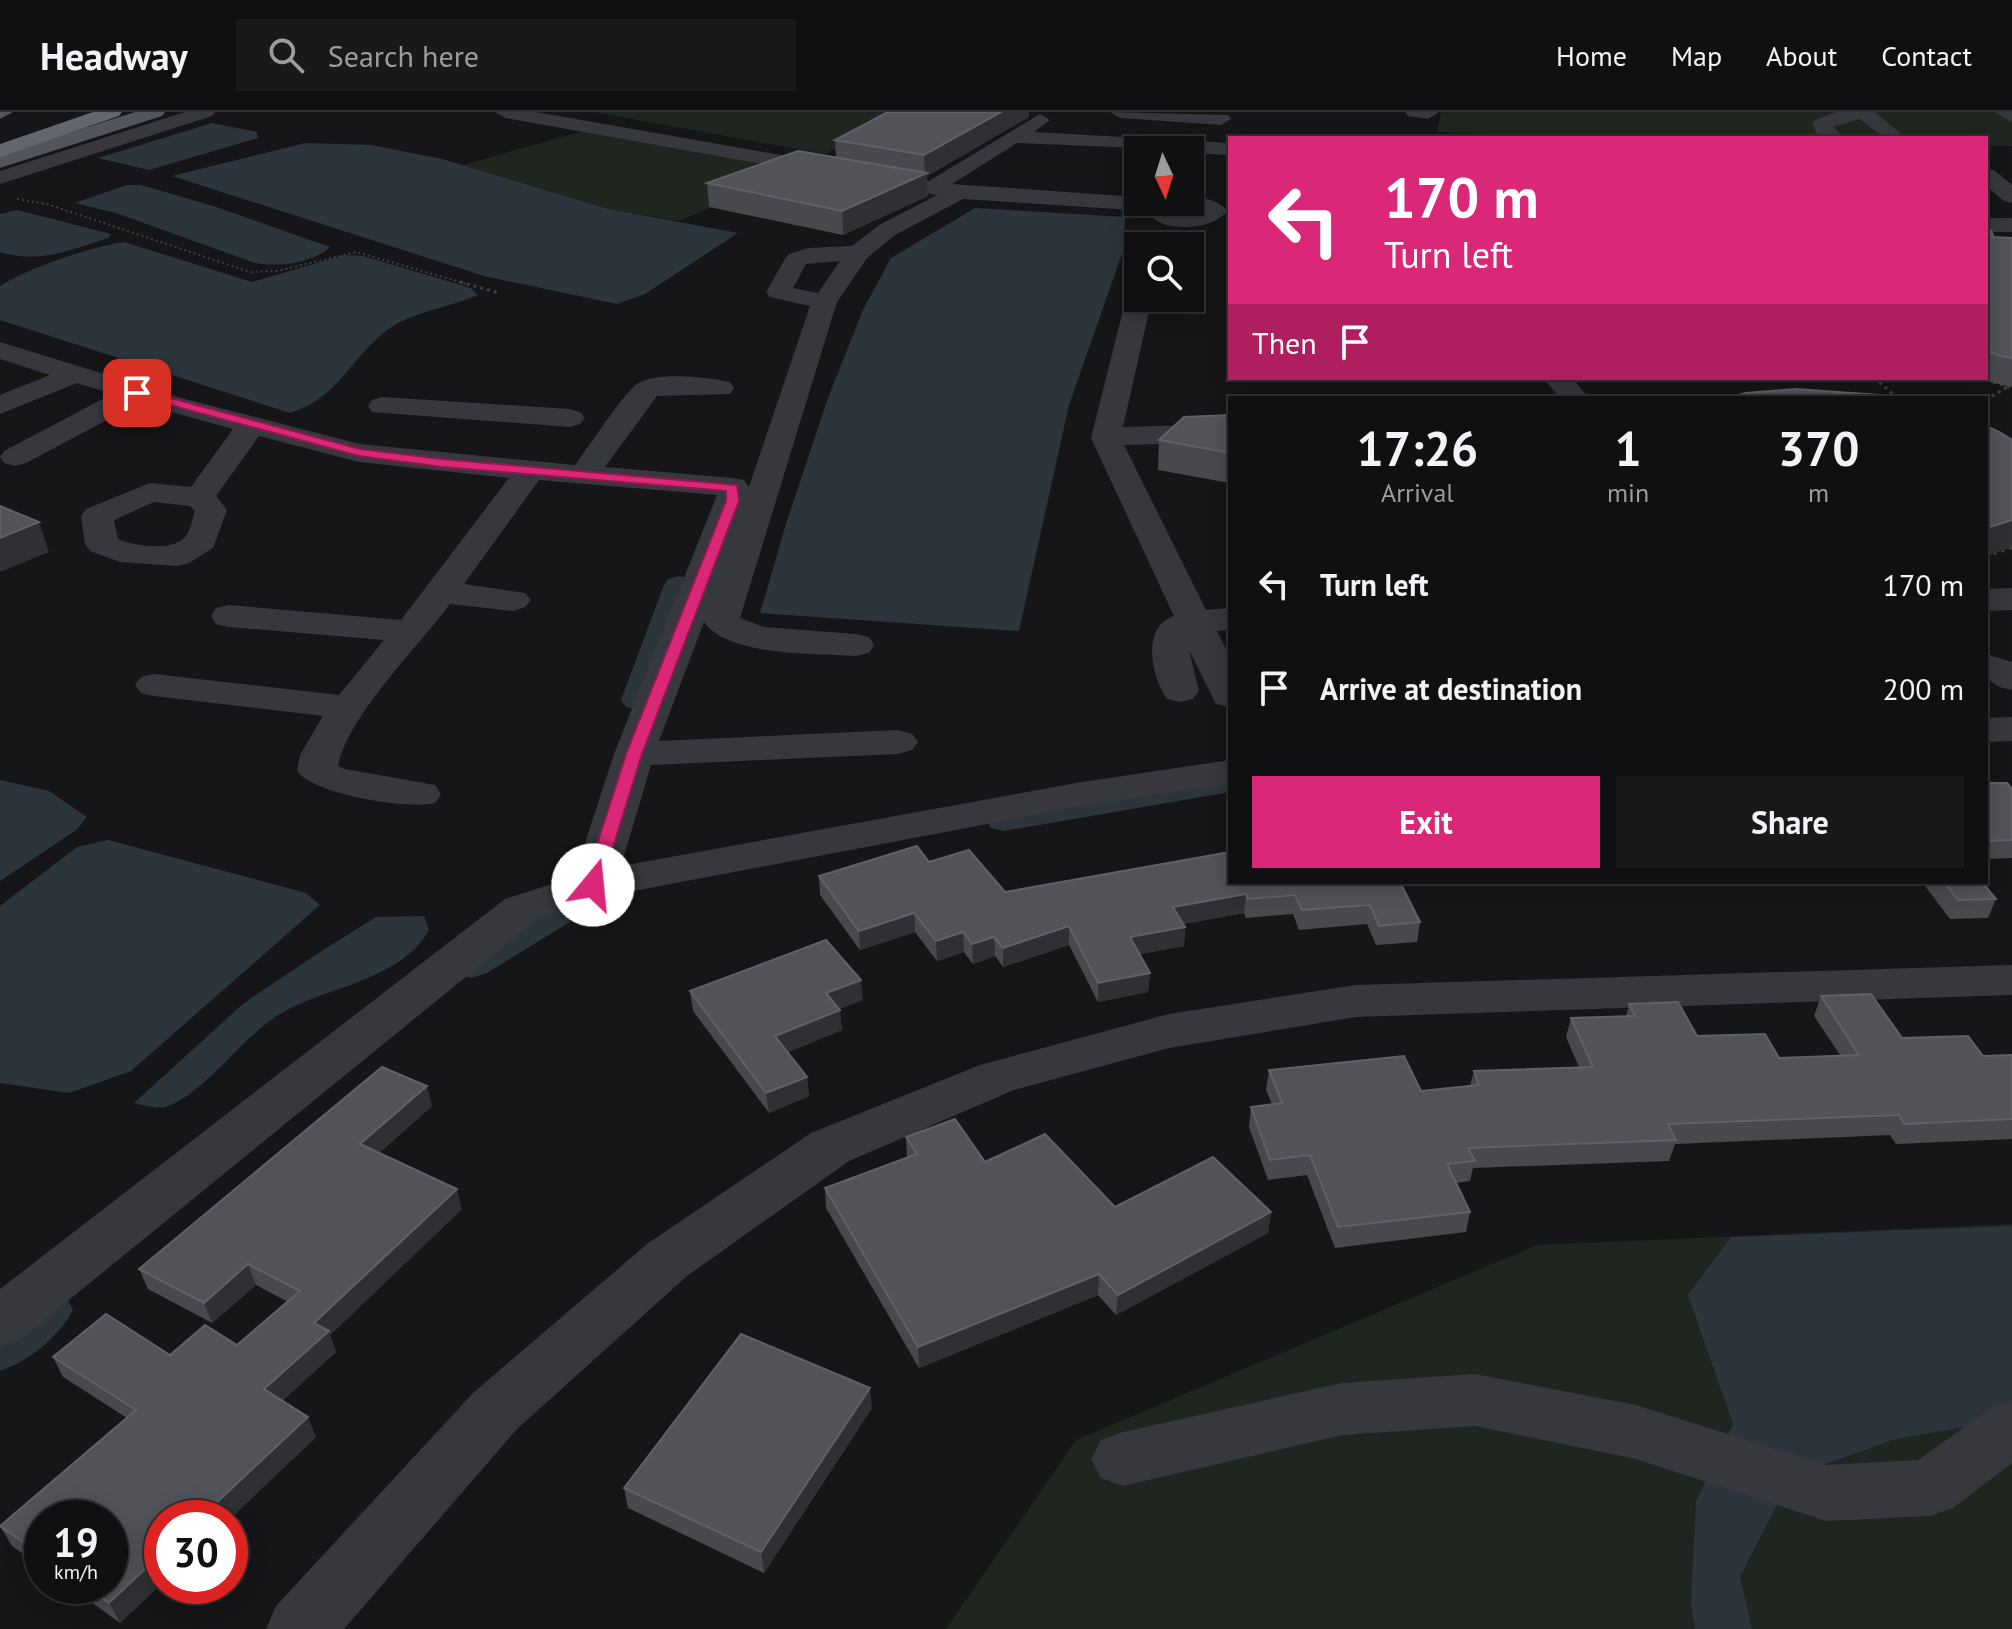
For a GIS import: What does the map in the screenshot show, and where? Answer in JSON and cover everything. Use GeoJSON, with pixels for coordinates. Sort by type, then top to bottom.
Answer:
{"type":"FeatureCollection","features":[{"type":"Feature","properties":{"kind":"highway"},"geometry":{"type":"LineString","coordinates":[[0,136],[72,112]]}},
{"type":"Feature","properties":{"kind":"highway"},"geometry":{"type":"LineString","coordinates":[[0,151],[112,112]]}},
{"type":"Feature","properties":{"kind":"highway"},"geometry":{"type":"LineString","coordinates":[[0,122],[35,115]]}},
{"type":"Feature","properties":{"kind":"highway"},"geometry":{"type":"LineString","coordinates":[[0,128],[35,115]]}},
{"type":"Feature","properties":{"kind":"main road"},"geometry":{"type":"LineString","coordinates":[[0,162],[155,112]]}},
{"type":"Feature","properties":{"kind":"street"},"geometry":{"type":"LineString","coordinates":[[0,178],[205,112]]}},
{"type":"Feature","properties":{"kind":"street"},"geometry":{"type":"LineString","coordinates":[[505,112],[930,189],[1164,219],[1191,203],[1219,206]]}},
{"type":"Feature","properties":{"kind":"street"},"geometry":{"type":"LineString","coordinates":[[562,112],[760,149],[797,160],[796,164]]}},
{"type":"Feature","properties":{"kind":"street"},"geometry":{"type":"LineString","coordinates":[[930,189],[1052,112]]}},
{"type":"Feature","properties":{"kind":"street"},"geometry":{"type":"LineString","coordinates":[[1120,112],[1221,119]]}},
{"type":"Feature","properties":{"kind":"street"},"geometry":{"type":"LineString","coordinates":[[1831,136],[1822,124],[1864,112],[1894,136]]}},
{"type":"Feature","properties":{"kind":"street"},"geometry":{"type":"LineString","coordinates":[[2004,112],[2012,116]]}},
{"type":"Feature","properties":{"kind":"street"},"geometry":{"type":"LineString","coordinates":[[536,141],[585,126]]}},
{"type":"Feature","properties":{"kind":"street"},"geometry":{"type":"LineString","coordinates":[[1015,137],[1228,149]]}},
{"type":"Feature","properties":{"kind":"street"},"geometry":{"type":"LineString","coordinates":[[847,164],[917,176],[905,184]]}},
{"type":"Feature","properties":{"kind":"street"},"geometry":{"type":"LineString","coordinates":[[1988,174],[2012,170]]}},
{"type":"Feature","properties":{"kind":"street"},"geometry":{"type":"LineString","coordinates":[[1988,174],[2012,177]]}},
{"type":"Feature","properties":{"kind":"street"},"geometry":{"type":"LineString","coordinates":[[1988,176],[2012,196]]}},
{"type":"Feature","properties":{"kind":"street"},"geometry":{"type":"LineString","coordinates":[[856,645],[746,635],[728,629],[721,621],[824,302],[858,253],[887,230],[959,192]]}},
{"type":"Feature","properties":{"kind":"street"},"geometry":{"type":"LineString","coordinates":[[1988,210],[2012,216]]}},
{"type":"Feature","properties":{"kind":"street"},"geometry":{"type":"LineString","coordinates":[[1988,225],[2012,225]]}},
{"type":"Feature","properties":{"kind":"street"},"geometry":{"type":"LineString","coordinates":[[824,302],[785,296],[779,292],[797,259],[809,255],[858,253]]}},
{"type":"Feature","properties":{"kind":"street"},"geometry":{"type":"LineString","coordinates":[[1136,312],[1107,436],[1228,692]]}},
{"type":"Feature","properties":{"kind":"street"},"geometry":{"type":"LineString","coordinates":[[0,350],[137,393],[342,448],[442,463],[733,487],[734,493],[586,887]]}},
{"type":"Feature","properties":{"kind":"street"},"geometry":{"type":"LineString","coordinates":[[0,405],[78,373]]}},
{"type":"Feature","properties":{"kind":"street"},"geometry":{"type":"LineString","coordinates":[[342,448],[407,379]]}},
{"type":"Feature","properties":{"kind":"street"},"geometry":{"type":"LineString","coordinates":[[1559,380],[1573,396]]}},
{"type":"Feature","properties":{"kind":"street"},"geometry":{"type":"LineString","coordinates":[[584,474],[647,390],[664,385],[720,388]]}},
{"type":"Feature","properties":{"kind":"street"},"geometry":{"type":"LineString","coordinates":[[15,457],[137,393]]}},
{"type":"Feature","properties":{"kind":"street"},"geometry":{"type":"LineString","coordinates":[[382,406],[570,418]]}},
{"type":"Feature","properties":{"kind":"street"},"geometry":{"type":"LineString","coordinates":[[200,497],[252,424]]}},
{"type":"Feature","properties":{"kind":"street"},"geometry":{"type":"LineString","coordinates":[[1107,436],[1228,433]]}},
{"type":"Feature","properties":{"kind":"street"},"geometry":{"type":"LineString","coordinates":[[420,794],[334,779],[317,771],[318,757],[350,708],[411,632],[530,471]]}},
{"type":"Feature","properties":{"kind":"street"},"geometry":{"type":"LineString","coordinates":[[440,592],[513,600]]}},
{"type":"Feature","properties":{"kind":"street"},"geometry":{"type":"LineString","coordinates":[[1988,600],[2012,599]]}},
{"type":"Feature","properties":{"kind":"street"},"geometry":{"type":"LineString","coordinates":[[229,616],[411,632]]}},
{"type":"Feature","properties":{"kind":"street"},"geometry":{"type":"LineString","coordinates":[[1180,691],[1168,636],[1173,628],[1192,621],[1228,619]]}},
{"type":"Feature","properties":{"kind":"street"},"geometry":{"type":"LineString","coordinates":[[1988,666],[2005,671],[2012,679]]}},
{"type":"Feature","properties":{"kind":"street"},"geometry":{"type":"LineString","coordinates":[[154,685],[350,708]]}},
{"type":"Feature","properties":{"kind":"street"},"geometry":{"type":"LineString","coordinates":[[1988,708],[2012,707]]}},
{"type":"Feature","properties":{"kind":"street"},"geometry":{"type":"LineString","coordinates":[[1988,730],[2012,729]]}},
{"type":"Feature","properties":{"kind":"street"},"geometry":{"type":"LineString","coordinates":[[634,754],[898,742]]}},
{"type":"Feature","properties":{"kind":"street"},"geometry":{"type":"LineString","coordinates":[[0,1322],[521,909],[586,887],[1082,794],[1228,772]]}},
{"type":"Feature","properties":{"kind":"street"},"geometry":{"type":"LineString","coordinates":[[300,1629],[495,1411],[667,1260],[830,1147],[998,1077],[1169,1031],[1356,1001],[2012,980]]}},
{"type":"Feature","properties":{"kind":"street"},"geometry":{"type":"LineString","coordinates":[[1123,1459],[1342,1409],[1475,1400],[1636,1432],[1826,1493],[1930,1488],[2012,1428]]}},
{"type":"Feature","properties":{"kind":"path"},"geometry":{"type":"LineString","coordinates":[[16,199],[47,204],[250,272],[276,272],[356,252],[499,293]]}},
{"type":"Feature","properties":{"kind":"path"},"geometry":{"type":"LineString","coordinates":[[1876,380],[1896,396]]}},
{"type":"Feature","properties":{"kind":"path"},"geometry":{"type":"LineString","coordinates":[[1987,380],[2010,387]]}},
{"type":"Feature","properties":{"kind":"path"},"geometry":{"type":"LineString","coordinates":[[1988,399],[2010,387]]}},
{"type":"Feature","properties":{"kind":"path"},"geometry":{"type":"LineString","coordinates":[[1988,555],[2012,547]]}},
{"type":"Feature","properties":{"kind":"shaded area"},"geometry":{"type":"Polygon","coordinates":[[[594,112],[914,112],[825,154],[594,112]]]}},
{"type":"Feature","properties":{"kind":"shaded area"},"geometry":{"type":"Polygon","coordinates":[[[1441,112],[2012,112],[2012,146],[1988,146],[1988,136],[1536,136],[1437,132],[1441,112]]]}},
{"type":"Feature","properties":{"kind":"shaded area"},"geometry":{"type":"Polygon","coordinates":[[[212,123],[257,132],[258,138],[149,170],[98,158],[212,123]]]}},
{"type":"Feature","properties":{"kind":"shaded area"},"geometry":{"type":"Polygon","coordinates":[[[584,131],[802,169],[679,221],[609,209],[463,165],[584,131]]]}},
{"type":"Feature","properties":{"kind":"shaded area"},"geometry":{"type":"Polygon","coordinates":[[[306,143],[371,145],[442,159],[609,209],[738,233],[645,294],[617,304],[484,276],[172,176],[306,143]]]}},
{"type":"Feature","properties":{"kind":"shaded area"},"geometry":{"type":"Polygon","coordinates":[[[127,185],[141,185],[213,206],[330,247],[314,257],[294,263],[255,263],[116,213],[75,203],[127,185]]]}},
{"type":"Feature","properties":{"kind":"shaded area"},"geometry":{"type":"Polygon","coordinates":[[[975,208],[1125,217],[1124,248],[1069,405],[1019,631],[760,613],[828,398],[863,310],[891,258],[975,208]]]}},
{"type":"Feature","properties":{"kind":"shaded area"},"geometry":{"type":"Polygon","coordinates":[[[17,210],[111,234],[108,238],[55,254],[29,257],[0,252],[0,214],[17,210]]]}},
{"type":"Feature","properties":{"kind":"shaded area"},"geometry":{"type":"Polygon","coordinates":[[[124,242],[252,282],[344,255],[363,256],[471,288],[478,295],[416,315],[393,326],[370,345],[331,389],[306,407],[290,413],[0,320],[0,286],[60,259],[124,242]]]}},
{"type":"Feature","properties":{"kind":"shaded area"},"geometry":{"type":"Polygon","coordinates":[[[0,780],[49,791],[87,817],[76,830],[0,881],[0,780]]]}},
{"type":"Feature","properties":{"kind":"shaded area"},"geometry":{"type":"Polygon","coordinates":[[[108,840],[306,893],[320,905],[131,1071],[69,1093],[0,1083],[0,906],[77,847],[108,840]]]}},
{"type":"Feature","properties":{"kind":"shaded area"},"geometry":{"type":"Polygon","coordinates":[[[424,916],[429,930],[415,949],[397,963],[309,1000],[268,1022],[204,1082],[177,1102],[165,1107],[134,1103],[244,1003],[323,950],[376,917],[424,916]]]}},
{"type":"Feature","properties":{"kind":"shaded area"},"geometry":{"type":"Polygon","coordinates":[[[2012,1224],[2012,1629],[946,1629],[1076,1440],[1537,1245],[2012,1224]]]}},
{"type":"Feature","properties":{"kind":"shaded area"},"geometry":{"type":"Polygon","coordinates":[[[2012,1226],[2012,1407],[1977,1425],[1895,1439],[1791,1477],[1740,1577],[1752,1629],[1695,1629],[1691,1604],[1696,1501],[1733,1424],[1688,1295],[1731,1237],[2012,1226]]]}},
{"type":"Feature","properties":{"kind":"building"},"geometry":{"type":"Polygon","coordinates":[[[888,112],[1001,112],[924,155],[835,140],[888,112]]]}},
{"type":"Feature","properties":{"kind":"building"},"geometry":{"type":"Polygon","coordinates":[[[798,151],[927,173],[842,211],[707,183],[798,151]]]}},
{"type":"Feature","properties":{"kind":"building"},"geometry":{"type":"Polygon","coordinates":[[[1988,231],[1994,237],[2012,238],[2012,358],[1988,351],[1988,231]]]}},
{"type":"Feature","properties":{"kind":"building"},"geometry":{"type":"Polygon","coordinates":[[[1796,389],[1884,396],[1735,396],[1796,389]]]}},
{"type":"Feature","properties":{"kind":"building"},"geometry":{"type":"Polygon","coordinates":[[[1228,415],[1228,453],[1159,440],[1184,417],[1228,415]]]}},
{"type":"Feature","properties":{"kind":"building"},"geometry":{"type":"Polygon","coordinates":[[[1988,427],[2012,440],[2012,520],[1988,527],[1988,427]]]}},
{"type":"Feature","properties":{"kind":"building"},"geometry":{"type":"Polygon","coordinates":[[[0,506],[39,522],[0,538],[0,506]]]}},
{"type":"Feature","properties":{"kind":"building"},"geometry":{"type":"Polygon","coordinates":[[[1988,783],[2007,783],[2012,789],[2012,840],[1988,841],[1988,783]]]}},
{"type":"Feature","properties":{"kind":"building"},"geometry":{"type":"Polygon","coordinates":[[[917,846],[929,862],[969,850],[1005,892],[1228,852],[1228,884],[1401,884],[1420,922],[1379,926],[1370,905],[1302,910],[1295,895],[1248,899],[1246,894],[1173,907],[1185,927],[1130,937],[1150,973],[1098,983],[1069,926],[1003,948],[994,937],[972,944],[963,932],[936,941],[914,913],[859,931],[819,876],[917,846]]]}},
{"type":"Feature","properties":{"kind":"building"},"geometry":{"type":"Polygon","coordinates":[[[1946,884],[1984,884],[1996,899],[1958,900],[1946,884]]]}},
{"type":"Feature","properties":{"kind":"building"},"geometry":{"type":"Polygon","coordinates":[[[826,940],[861,980],[826,993],[840,1010],[775,1036],[807,1077],[766,1093],[690,991],[826,940]]]}},
{"type":"Feature","properties":{"kind":"building"},"geometry":{"type":"Polygon","coordinates":[[[1871,994],[1902,1038],[1968,1036],[1983,1056],[2012,1055],[2012,1119],[1904,1124],[1899,1115],[1668,1124],[1676,1140],[1468,1148],[1475,1161],[1447,1164],[1470,1212],[1338,1227],[1310,1155],[1270,1160],[1251,1107],[1282,1103],[1269,1070],[1404,1056],[1421,1091],[1479,1085],[1474,1071],[1593,1067],[1571,1018],[1635,1016],[1629,1004],[1678,1002],[1697,1036],[1765,1034],[1779,1058],[1859,1055],[1821,996],[1871,994]]]}},
{"type":"Feature","properties":{"kind":"building"},"geometry":{"type":"Polygon","coordinates":[[[382,1067],[427,1086],[360,1144],[457,1189],[314,1323],[329,1331],[264,1389],[308,1417],[219,1500],[144,1500],[144,1570],[128,1585],[128,1500],[30,1500],[136,1410],[53,1357],[106,1314],[170,1355],[205,1325],[237,1345],[300,1291],[248,1264],[204,1303],[139,1269],[382,1067]]]}},
{"type":"Feature","properties":{"kind":"building"},"geometry":{"type":"Polygon","coordinates":[[[955,1119],[985,1162],[1045,1134],[1115,1207],[1213,1157],[1271,1212],[1118,1295],[1099,1274],[918,1347],[825,1188],[917,1154],[906,1137],[955,1119]]]}},
{"type":"Feature","properties":{"kind":"building"},"geometry":{"type":"Polygon","coordinates":[[[741,1334],[870,1388],[761,1552],[624,1488],[741,1334]]]}},
{"type":"Feature","properties":{"kind":"building"},"geometry":{"type":"Polygon","coordinates":[[[24,1506],[24,1543],[0,1526],[24,1506]]]}},
{"type":"Feature","properties":{"kind":"waterway"},"geometry":{"type":"LineString","coordinates":[[638,700],[679,585]]}},
{"type":"Feature","properties":{"kind":"waterway"},"geometry":{"type":"LineString","coordinates":[[1004,820],[1228,781]]}},
{"type":"Feature","properties":{"kind":"waterway"},"geometry":{"type":"LineString","coordinates":[[471,965],[591,893],[605,891]]}},
{"type":"Feature","properties":{"kind":"waterway"},"geometry":{"type":"LineString","coordinates":[[0,1350],[48,1310]]}},
{"type":"Feature","properties":{"kind":"route"},"geometry":{"type":"LineString","coordinates":[[137,393],[359,453],[530,471],[733,487],[733,501],[634,754],[593,885]]}}]}
